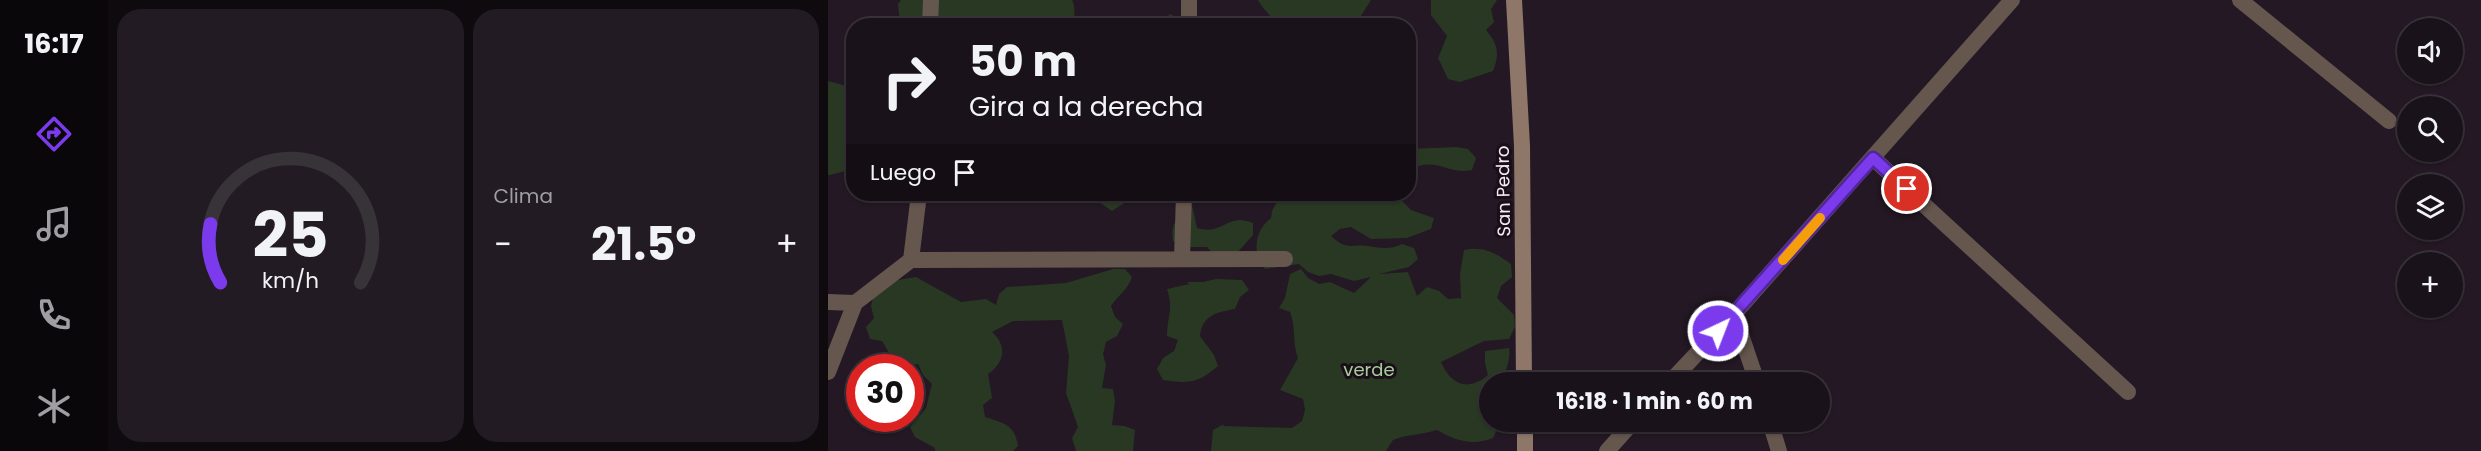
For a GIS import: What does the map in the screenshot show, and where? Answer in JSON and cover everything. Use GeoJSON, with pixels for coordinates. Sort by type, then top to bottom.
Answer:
{"type":"FeatureCollection","features":[{"type":"Feature","properties":{"kind":"main road","name":"San Pedro"},"geometry":{"type":"LineString","coordinates":[[1514,0],[1522,146],[1524,372]]}},
{"type":"Feature","properties":{"kind":"main road"},"geometry":{"type":"LineString","coordinates":[[1525,432],[1525,451]]}},
{"type":"Feature","properties":{"kind":"street"},"geometry":{"type":"LineString","coordinates":[[930,18],[931,0]]}},
{"type":"Feature","properties":{"kind":"street"},"geometry":{"type":"LineString","coordinates":[[1189,0],[1189,18]]}},
{"type":"Feature","properties":{"kind":"street"},"geometry":{"type":"LineString","coordinates":[[1679,372],[1734,314],[2012,0]]}},
{"type":"Feature","properties":{"kind":"street"},"geometry":{"type":"LineString","coordinates":[[2240,0],[2389,121]]}},
{"type":"Feature","properties":{"kind":"street"},"geometry":{"type":"LineString","coordinates":[[1873,158],[2128,392]]}},
{"type":"Feature","properties":{"kind":"street"},"geometry":{"type":"LineString","coordinates":[[911,260],[918,201]]}},
{"type":"Feature","properties":{"kind":"street"},"geometry":{"type":"LineString","coordinates":[[1182,258],[1184,201]]}},
{"type":"Feature","properties":{"kind":"street"},"geometry":{"type":"LineString","coordinates":[[828,372],[855,303],[911,260],[1285,259]]}},
{"type":"Feature","properties":{"kind":"street"},"geometry":{"type":"LineString","coordinates":[[828,302],[855,303]]}},
{"type":"Feature","properties":{"kind":"street"},"geometry":{"type":"LineString","coordinates":[[1734,314],[1754,372]]}},
{"type":"Feature","properties":{"kind":"street"},"geometry":{"type":"LineString","coordinates":[[1607,451],[1624,432]]}},
{"type":"Feature","properties":{"kind":"street"},"geometry":{"type":"LineString","coordinates":[[1773,432],[1779,451]]}},
{"type":"Feature","properties":{"kind":"green space"},"geometry":{"type":"Polygon","coordinates":[[[901,0],[1072,0],[1074,18],[899,18],[898,4],[901,0]]]}},
{"type":"Feature","properties":{"kind":"green space"},"geometry":{"type":"Polygon","coordinates":[[[1258,0],[1371,0],[1360,18],[1271,18],[1258,0]]]}},
{"type":"Feature","properties":{"kind":"green space"},"geometry":{"type":"Polygon","coordinates":[[[1431,0],[1497,0],[1491,9],[1494,22],[1486,30],[1497,49],[1493,71],[1460,82],[1448,79],[1438,58],[1447,36],[1431,15],[1431,0]]]}},
{"type":"Feature","properties":{"kind":"green space"},"geometry":{"type":"Polygon","coordinates":[[[828,81],[846,86],[846,171],[828,175],[828,81]]]}},
{"type":"Feature","properties":{"kind":"green space"},"geometry":{"type":"Polygon","coordinates":[[[1456,147],[1468,149],[1476,158],[1472,170],[1456,170],[1435,165],[1416,167],[1416,149],[1456,147]]]}},
{"type":"Feature","properties":{"kind":"green space"},"geometry":{"type":"Polygon","coordinates":[[[1097,201],[1127,201],[1112,211],[1097,201]]]}},
{"type":"Feature","properties":{"kind":"green space","name":"verde"},"geometry":{"type":"Polygon","coordinates":[[[1277,201],[1402,201],[1411,210],[1434,218],[1431,229],[1407,238],[1371,239],[1351,227],[1340,229],[1331,236],[1341,244],[1349,246],[1385,248],[1402,244],[1414,248],[1418,259],[1409,267],[1379,274],[1408,272],[1417,296],[1427,287],[1439,291],[1448,299],[1461,298],[1460,274],[1464,250],[1489,251],[1511,264],[1512,277],[1501,286],[1497,298],[1514,315],[1515,327],[1509,339],[1484,341],[1441,362],[1450,376],[1461,384],[1479,381],[1479,432],[1496,432],[1493,438],[1478,442],[1464,441],[1437,430],[1393,440],[1386,451],[1211,451],[1213,430],[1224,424],[1223,426],[1292,428],[1302,421],[1305,410],[1303,399],[1280,390],[1298,358],[1290,312],[1279,308],[1285,298],[1290,274],[1301,269],[1308,278],[1319,284],[1330,282],[1354,293],[1371,277],[1354,281],[1331,274],[1319,276],[1308,272],[1299,264],[1265,269],[1258,256],[1257,242],[1261,229],[1271,218],[1277,201]]]}},
{"type":"Feature","properties":{"kind":"green space"},"geometry":{"type":"Polygon","coordinates":[[[1192,205],[1197,228],[1214,229],[1237,220],[1244,220],[1253,223],[1253,235],[1238,252],[1215,256],[1207,247],[1183,247],[1173,241],[1174,224],[1192,205]]]}},
{"type":"Feature","properties":{"kind":"green space"},"geometry":{"type":"Polygon","coordinates":[[[1113,269],[1125,269],[1132,277],[1111,306],[1115,317],[1123,324],[1117,336],[1106,342],[1103,354],[1106,365],[1102,388],[1113,389],[1115,401],[1112,425],[1135,430],[1133,451],[1076,451],[1072,438],[1078,427],[1066,393],[1069,356],[1062,320],[1013,321],[992,332],[1000,343],[1002,354],[998,365],[988,374],[992,398],[983,405],[985,417],[1003,423],[1011,429],[1018,446],[1013,451],[935,451],[935,448],[915,437],[912,432],[924,432],[924,410],[932,384],[924,376],[924,354],[890,354],[882,341],[870,339],[866,327],[874,318],[871,306],[874,294],[892,281],[916,277],[961,302],[986,299],[996,305],[999,294],[1007,287],[1066,283],[1113,269]]]}},
{"type":"Feature","properties":{"kind":"green space"},"geometry":{"type":"Polygon","coordinates":[[[1216,279],[1242,280],[1249,290],[1240,297],[1235,309],[1211,316],[1201,329],[1200,336],[1214,355],[1218,366],[1205,376],[1193,381],[1163,380],[1157,369],[1163,358],[1174,351],[1178,340],[1167,336],[1170,308],[1167,289],[1189,284],[1187,282],[1216,279]]]}},
{"type":"Feature","properties":{"kind":"green space","name":"verde"},"geometry":{"type":"Polygon","coordinates":[[[1509,348],[1506,372],[1487,372],[1485,351],[1509,348]]]}},
{"type":"Feature","properties":{"kind":"slow traffic"},"geometry":{"type":"LineString","coordinates":[[1783,260],[1820,218]]}},
{"type":"Feature","properties":{"kind":"route"},"geometry":{"type":"LineString","coordinates":[[1718,331],[1873,158],[1907,189]]}}]}
